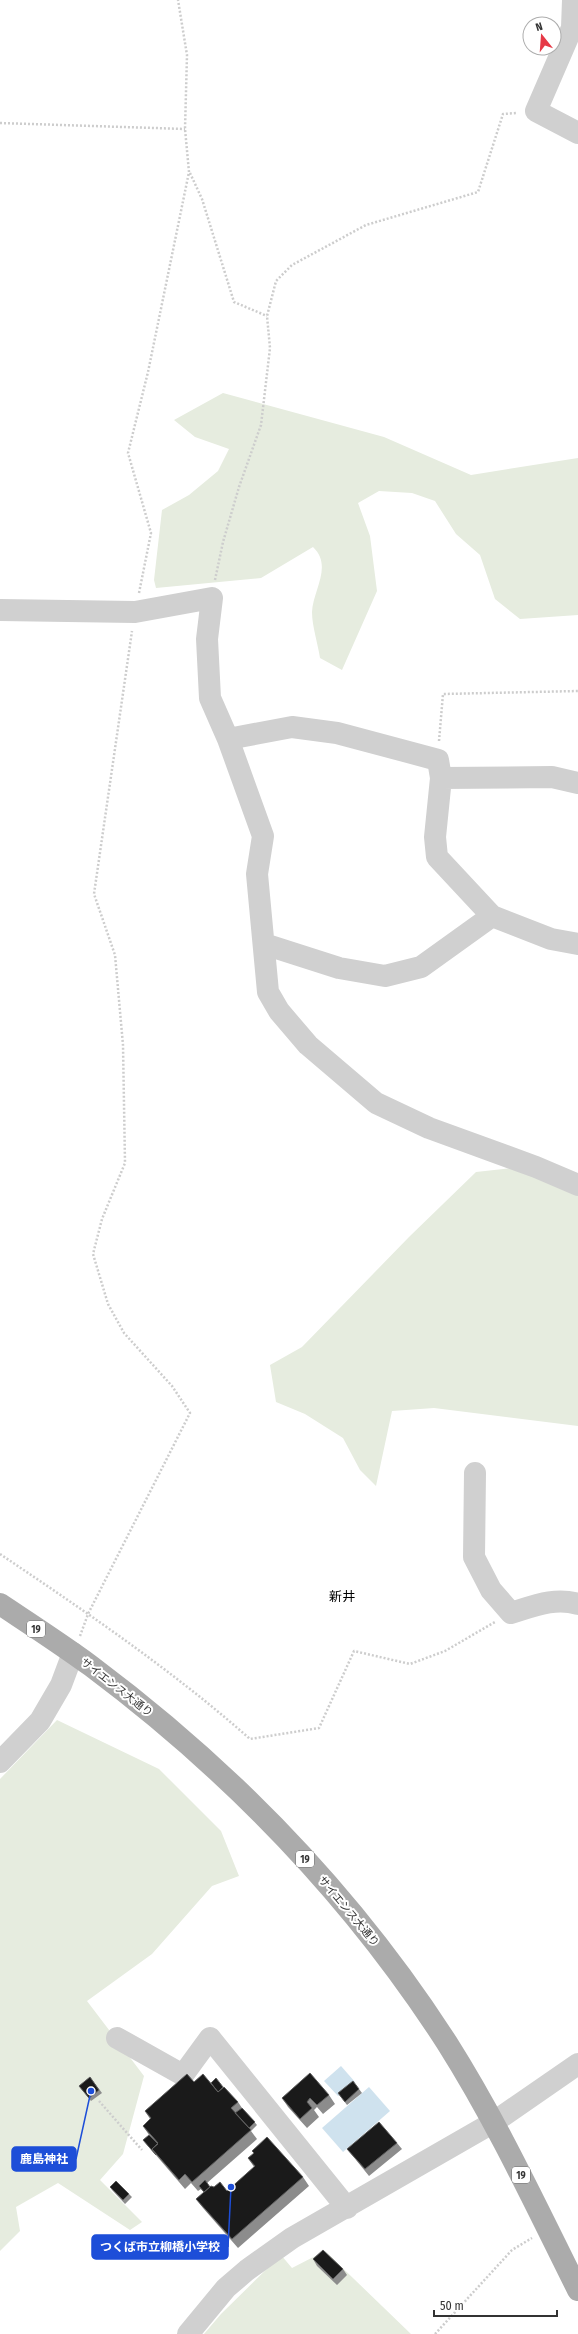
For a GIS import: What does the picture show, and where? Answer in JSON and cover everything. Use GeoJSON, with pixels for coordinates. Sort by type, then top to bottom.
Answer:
{"type":"FeatureCollection","features":[{"type":"Feature","properties":{"kind":"main road","name":"サイエンス大通り"},"geometry":{"type":"LineString","coordinates":[[0,1604],[73,1653],[149,1712],[199,1754],[280,1832],[354,1914],[404,1979],[448,2044],[494,2122],[578,2290]]}},
{"type":"Feature","properties":{"kind":"street"},"geometry":{"type":"LineString","coordinates":[[573,0],[575,28],[536,112],[578,133]]}},
{"type":"Feature","properties":{"kind":"street"},"geometry":{"type":"LineString","coordinates":[[0,610],[135,612],[212,598],[207,639],[210,698],[228,739],[263,836],[257,874],[268,992],[279,1011],[308,1045],[376,1103],[429,1128],[536,1167],[578,1186]]}},
{"type":"Feature","properties":{"kind":"street"},"geometry":{"type":"LineString","coordinates":[[228,739],[292,727],[337,733],[439,769],[552,777],[578,783]]}},
{"type":"Feature","properties":{"kind":"street"},"geometry":{"type":"LineString","coordinates":[[439,769],[435,837],[437,857],[492,916],[551,939],[578,944]]}},
{"type":"Feature","properties":{"kind":"street"},"geometry":{"type":"LineString","coordinates":[[264,944],[339,968],[386,976],[421,967],[492,916]]}},
{"type":"Feature","properties":{"kind":"street"},"geometry":{"type":"LineString","coordinates":[[475,1473],[474,1557],[491,1590],[511,1613],[547,1602],[566,1600],[578,1604]]}},
{"type":"Feature","properties":{"kind":"street"},"geometry":{"type":"LineString","coordinates":[[0,1762],[40,1721],[61,1685],[73,1653]]}},
{"type":"Feature","properties":{"kind":"street"},"geometry":{"type":"LineString","coordinates":[[117,2038],[183,2075],[210,2038],[347,2208]]}},
{"type":"Feature","properties":{"kind":"street"},"geometry":{"type":"LineString","coordinates":[[188,2334],[226,2288],[247,2270],[292,2238],[347,2208],[494,2122],[578,2064]]}},
{"type":"Feature","properties":{"kind":"path"},"geometry":{"type":"LineString","coordinates":[[88,1614],[190,1413],[172,1386],[124,1333],[108,1304],[93,1254],[102,1219],[125,1163],[124,1045],[114,955],[94,894],[135,612],[151,533],[128,453],[148,372],[189,172],[185,128],[187,56],[178,0]]}},
{"type":"Feature","properties":{"kind":"path"},"geometry":{"type":"LineString","coordinates":[[212,598],[223,542],[239,487],[261,425],[270,348],[267,316],[276,281],[292,265],[366,225],[478,192],[503,114],[536,112]]}},
{"type":"Feature","properties":{"kind":"path"},"geometry":{"type":"LineString","coordinates":[[0,123],[185,128]]}},
{"type":"Feature","properties":{"kind":"path"},"geometry":{"type":"LineString","coordinates":[[189,172],[202,199],[234,302],[267,316]]}},
{"type":"Feature","properties":{"kind":"path"},"geometry":{"type":"LineString","coordinates":[[439,769],[443,694],[578,691]]}},
{"type":"Feature","properties":{"kind":"path"},"geometry":{"type":"LineString","coordinates":[[0,1554],[88,1614],[215,1709],[250,1739],[320,1728],[354,1651],[410,1664],[445,1651],[511,1613]]}},
{"type":"Feature","properties":{"kind":"path"},"geometry":{"type":"LineString","coordinates":[[99,2101],[142,2150]]}},
{"type":"Feature","properties":{"kind":"path"},"geometry":{"type":"LineString","coordinates":[[435,2334],[512,2250],[548,2230]]}},
{"type":"Feature","properties":{"kind":"shaded area"},"geometry":{"type":"Polygon","coordinates":[[[223,393],[384,437],[471,475],[578,458],[578,615],[520,619],[495,599],[480,555],[456,534],[435,501],[412,493],[379,491],[358,503],[370,536],[377,591],[342,670],[320,658],[312,612],[322,570],[319,554],[313,547],[261,578],[156,588],[154,580],[162,510],[189,495],[218,471],[229,449],[195,437],[174,420],[223,393]]]}},
{"type":"Feature","properties":{"kind":"shaded area"},"geometry":{"type":"Polygon","coordinates":[[[513,1168],[578,1181],[578,1426],[434,1408],[392,1411],[376,1486],[360,1470],[343,1438],[305,1414],[276,1402],[270,1365],[302,1347],[409,1237],[476,1172],[513,1168]]]}},
{"type":"Feature","properties":{"kind":"shaded area"},"geometry":{"type":"Polygon","coordinates":[[[57,1720],[159,1769],[221,1831],[239,1876],[212,1886],[152,1954],[87,2001],[144,2076],[123,2154],[100,2180],[142,2222],[130,2230],[58,2183],[16,2207],[20,2231],[0,2251],[0,1779],[57,1720]]]}},
{"type":"Feature","properties":{"kind":"shaded area"},"geometry":{"type":"Polygon","coordinates":[[[325,2251],[411,2334],[204,2334],[221,2314],[281,2255],[292,2268],[325,2251]]]}},
{"type":"Feature","properties":{"kind":"water"},"geometry":{"type":"Polygon","coordinates":[[[341,2066],[355,2082],[338,2096],[324,2081],[341,2066]]]}},
{"type":"Feature","properties":{"kind":"water"},"geometry":{"type":"Polygon","coordinates":[[[369,2087],[390,2111],[343,2152],[322,2128],[369,2087]]]}},
{"type":"Feature","properties":{"kind":"building"},"geometry":{"type":"Polygon","coordinates":[[[310,2073],[329,2095],[317,2105],[310,2098],[307,2102],[312,2108],[300,2119],[282,2098],[310,2073]]]}},
{"type":"Feature","properties":{"kind":"building"},"geometry":{"type":"Polygon","coordinates":[[[187,2074],[194,2082],[203,2074],[218,2092],[224,2087],[238,2102],[231,2108],[251,2130],[192,2182],[185,2174],[179,2180],[152,2149],[158,2143],[143,2126],[151,2118],[145,2111],[187,2074]]]}},
{"type":"Feature","properties":{"kind":"building"},"geometry":{"type":"Polygon","coordinates":[[[90,2077],[99,2090],[89,2098],[79,2086],[90,2077]]]}},
{"type":"Feature","properties":{"kind":"building"},"geometry":{"type":"Polygon","coordinates":[[[216,2078],[223,2087],[218,2092],[211,2083],[216,2078]]]}},
{"type":"Feature","properties":{"kind":"building"},"geometry":{"type":"Polygon","coordinates":[[[353,2081],[359,2089],[345,2102],[338,2093],[353,2081]]]}},
{"type":"Feature","properties":{"kind":"building"},"geometry":{"type":"Polygon","coordinates":[[[242,2108],[255,2122],[249,2128],[235,2113],[242,2108]]]}},
{"type":"Feature","properties":{"kind":"building"},"geometry":{"type":"Polygon","coordinates":[[[379,2122],[397,2143],[365,2169],[347,2149],[379,2122]]]}},
{"type":"Feature","properties":{"kind":"building"},"geometry":{"type":"Polygon","coordinates":[[[149,2135],[158,2144],[152,2149],[156,2155],[143,2140],[149,2135]]]}},
{"type":"Feature","properties":{"kind":"building"},"geometry":{"type":"Polygon","coordinates":[[[267,2137],[303,2177],[232,2239],[196,2199],[211,2186],[214,2187],[220,2182],[227,2191],[255,2166],[248,2158],[254,2153],[252,2151],[267,2137]]]}},
{"type":"Feature","properties":{"kind":"building"},"geometry":{"type":"Polygon","coordinates":[[[205,2180],[210,2187],[204,2192],[199,2186],[205,2180]]]}},
{"type":"Feature","properties":{"kind":"building"},"geometry":{"type":"Polygon","coordinates":[[[116,2181],[129,2194],[123,2200],[110,2187],[116,2181]]]}},
{"type":"Feature","properties":{"kind":"building"},"geometry":{"type":"Polygon","coordinates":[[[323,2250],[343,2269],[333,2279],[313,2259],[323,2250]]]}},
{"type":"Feature","properties":{"kind":"place","name":"鹿島神社"},"geometry":{"type":"Point","coordinates":[91,2091]}},
{"type":"Feature","properties":{"kind":"place","name":"つくば市立柳橋小学校"},"geometry":{"type":"Point","coordinates":[231,2187]}},
{"type":"Feature","properties":{"kind":"district","name":"新井"},"geometry":{"type":"Point","coordinates":[342,1596]}}]}
